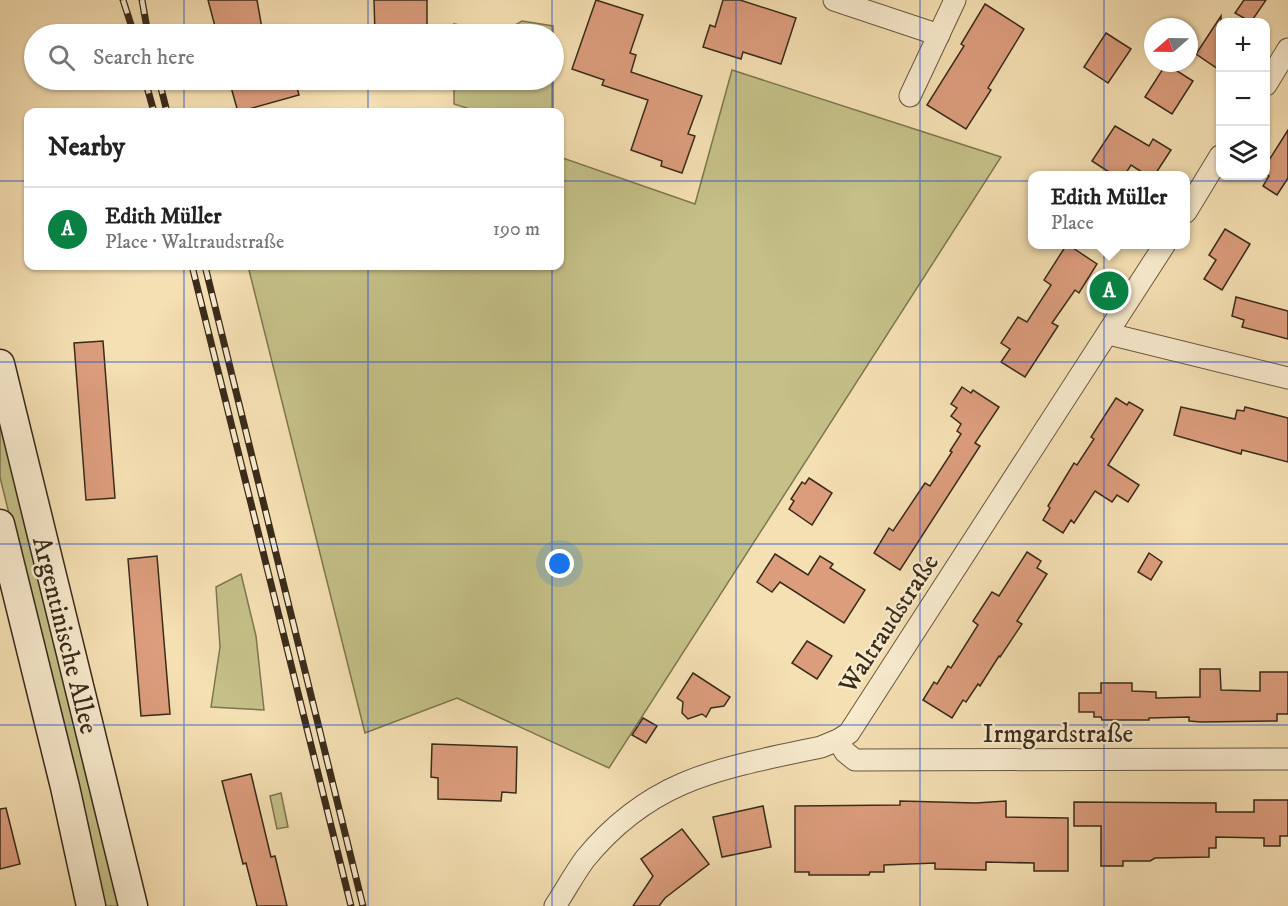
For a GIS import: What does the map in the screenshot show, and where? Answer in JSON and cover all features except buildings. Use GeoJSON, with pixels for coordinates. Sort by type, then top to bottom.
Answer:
{"type":"FeatureCollection","features":[{"type":"Feature","properties":{"kind":"main road","name":"Argentinische Allee"},"geometry":{"type":"LineString","coordinates":[[0,364],[133,906]]}},
{"type":"Feature","properties":{"kind":"main road","name":"Argentinische Allee"},"geometry":{"type":"LineString","coordinates":[[0,524],[65,787],[91,906]]}},
{"type":"Feature","properties":{"kind":"street"},"geometry":{"type":"LineString","coordinates":[[834,0],[939,35]]}},
{"type":"Feature","properties":{"kind":"street"},"geometry":{"type":"LineString","coordinates":[[910,96],[955,0]]}},
{"type":"Feature","properties":{"kind":"street"},"geometry":{"type":"LineString","coordinates":[[1270,78],[1288,49]]}},
{"type":"Feature","properties":{"kind":"street"},"geometry":{"type":"LineString","coordinates":[[1190,204],[1216,164]]}},
{"type":"Feature","properties":{"kind":"street","name":"Waltraudstraße"},"geometry":{"type":"LineString","coordinates":[[555,906],[584,861],[599,844],[631,813],[650,799],[706,774],[821,747],[849,733],[1162,249]]}},
{"type":"Feature","properties":{"kind":"street"},"geometry":{"type":"LineString","coordinates":[[1108,334],[1288,378]]}},
{"type":"Feature","properties":{"kind":"street","name":"Irmgardstraße"},"geometry":{"type":"LineString","coordinates":[[838,740],[845,753],[855,760],[1288,759]]}},
{"type":"Feature","properties":{"kind":"shaded area"},"geometry":{"type":"Polygon","coordinates":[[[522,21],[541,24],[517,24],[522,21]]]}},
{"type":"Feature","properties":{"kind":"shaded area"},"geometry":{"type":"Polygon","coordinates":[[[732,70],[1001,157],[609,768],[457,698],[365,733],[249,270],[564,270],[564,158],[695,204],[732,70]]]}},
{"type":"Feature","properties":{"kind":"shaded area"},"geometry":{"type":"Polygon","coordinates":[[[454,90],[553,90],[553,108],[466,108],[454,104],[454,90]]]}},
{"type":"Feature","properties":{"kind":"shaded area"},"geometry":{"type":"Polygon","coordinates":[[[0,413],[121,906],[105,906],[0,477],[0,413]]]}},
{"type":"Feature","properties":{"kind":"shaded area"},"geometry":{"type":"Polygon","coordinates":[[[241,574],[256,636],[264,710],[211,707],[220,647],[216,587],[241,574]]]}},
{"type":"Feature","properties":{"kind":"shaded area"},"geometry":{"type":"Polygon","coordinates":[[[281,793],[288,827],[277,829],[270,796],[281,793]]]}},
{"type":"Feature","properties":{"kind":"railway"},"geometry":{"type":"LineString","coordinates":[[123,0],[131,24]]}},
{"type":"Feature","properties":{"kind":"railway"},"geometry":{"type":"LineString","coordinates":[[142,0],[146,24]]}},
{"type":"Feature","properties":{"kind":"railway"},"geometry":{"type":"LineString","coordinates":[[148,90],[153,108]]}},
{"type":"Feature","properties":{"kind":"railway"},"geometry":{"type":"LineString","coordinates":[[162,90],[166,108]]}},
{"type":"Feature","properties":{"kind":"railway"},"geometry":{"type":"LineString","coordinates":[[193,270],[351,906]]}},
{"type":"Feature","properties":{"kind":"railway"},"geometry":{"type":"LineString","coordinates":[[206,270],[363,906]]}},
{"type":"Feature","properties":{"kind":"place","name":"Edith Müller"},"geometry":{"type":"Point","coordinates":[1109,291]}}]}
